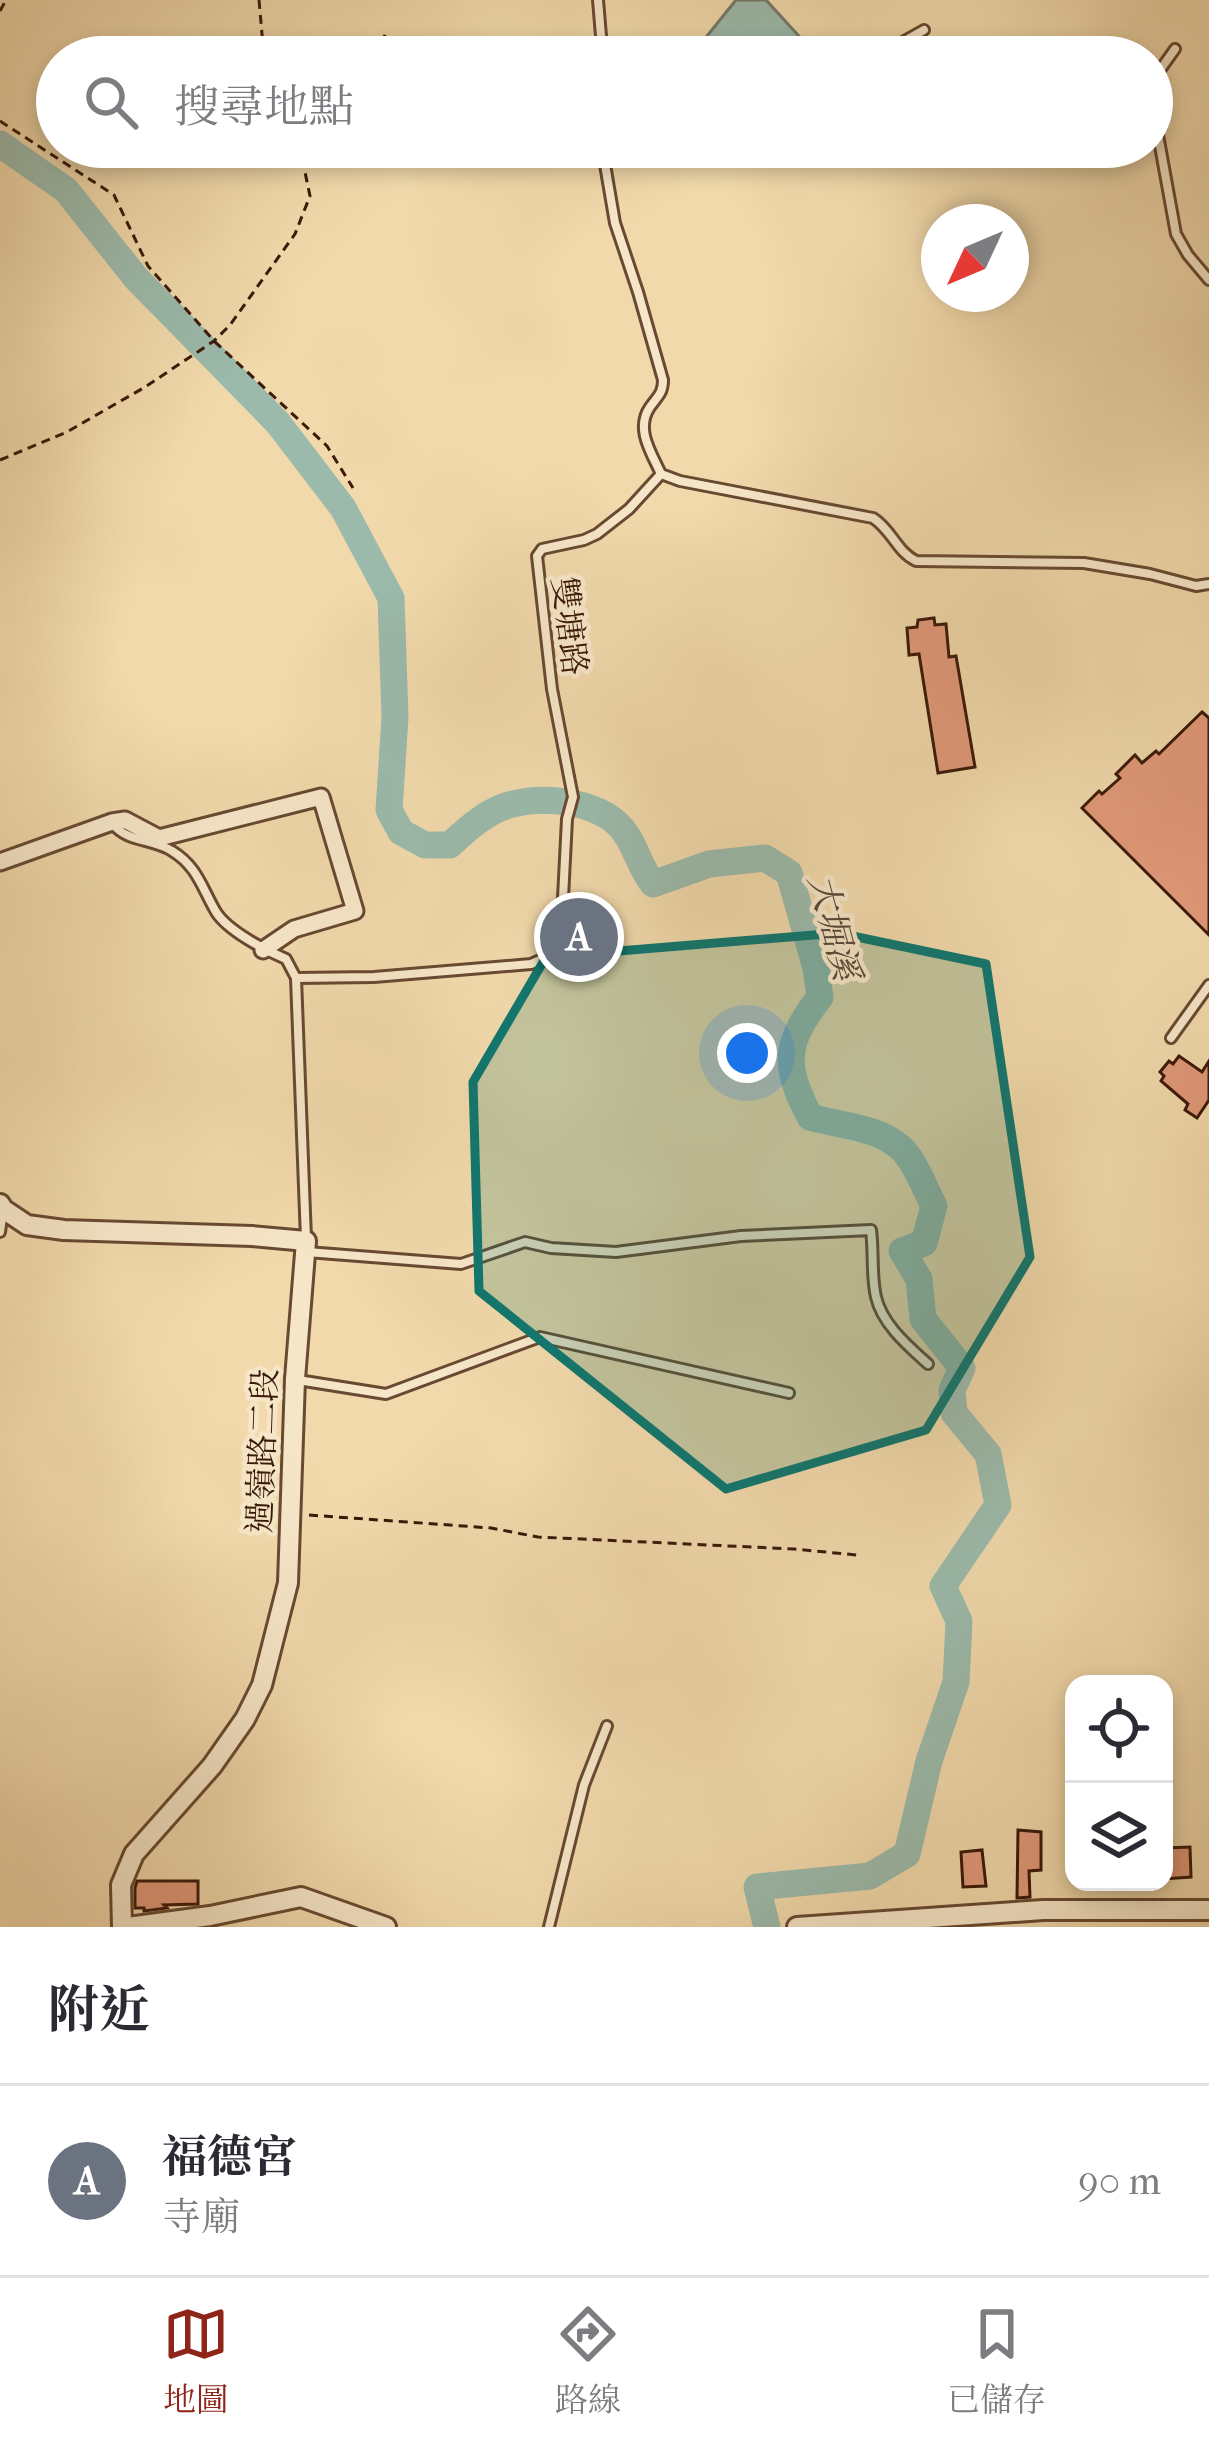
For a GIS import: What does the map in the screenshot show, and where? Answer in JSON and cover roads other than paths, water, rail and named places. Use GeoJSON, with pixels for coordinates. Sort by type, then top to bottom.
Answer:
{"type":"FeatureCollection","features":[{"type":"Feature","properties":{"kind":"street"},"geometry":{"type":"LineString","coordinates":[[0,862],[112,822],[125,820],[159,838],[321,797],[355,911],[294,929],[263,950]]}},
{"type":"Feature","properties":{"kind":"street"},"geometry":{"type":"LineString","coordinates":[[2,1206],[27,1225],[64,1230],[252,1236],[306,1246]]}},
{"type":"Feature","properties":{"kind":"street","name":"過嶺路二段"},"geometry":{"type":"LineString","coordinates":[[306,1246],[287,1582],[262,1685],[212,1766],[134,1854],[121,1885],[125,1927],[210,1921],[301,1897],[386,1927]]}},
{"type":"Feature","properties":{"kind":"street"},"geometry":{"type":"LineString","coordinates":[[801,1927],[1043,1910],[1209,1910]]}},
{"type":"Feature","properties":{"kind":"lane"},"geometry":{"type":"LineString","coordinates":[[598,0],[601,36]]}},
{"type":"Feature","properties":{"kind":"lane"},"geometry":{"type":"LineString","coordinates":[[913,36],[924,30]]}},
{"type":"Feature","properties":{"kind":"lane"},"geometry":{"type":"LineString","coordinates":[[606,168],[615,224],[663,380],[663,391],[645,415],[642,430],[661,474],[873,518],[916,562],[1084,562],[1196,586],[1209,584]]}},
{"type":"Feature","properties":{"kind":"lane"},"geometry":{"type":"LineString","coordinates":[[1164,168],[1175,233],[1209,280]]}},
{"type":"Feature","properties":{"kind":"lane","name":"雙塘路"},"geometry":{"type":"LineString","coordinates":[[296,978],[540,963],[548,957],[560,917],[573,797],[552,689],[538,556],[542,549],[584,541],[613,524],[661,474]]}},
{"type":"Feature","properties":{"kind":"lane"},"geometry":{"type":"LineString","coordinates":[[112,822],[119,832],[171,850],[197,871],[219,917],[263,950],[286,958],[296,978],[306,1246],[461,1264],[525,1242],[616,1252],[741,1236],[871,1230],[878,1305],[908,1346],[928,1364]]}},
{"type":"Feature","properties":{"kind":"lane"},"geometry":{"type":"LineString","coordinates":[[1171,1038],[1209,985]]}},
{"type":"Feature","properties":{"kind":"lane"},"geometry":{"type":"LineString","coordinates":[[0,1232],[2,1206]]}},
{"type":"Feature","properties":{"kind":"lane"},"geometry":{"type":"LineString","coordinates":[[295,1379],[386,1394],[540,1337],[789,1393]]}},
{"type":"Feature","properties":{"kind":"lane"},"geometry":{"type":"LineString","coordinates":[[549,1927],[584,1785],[607,1726]]}},
{"type":"Feature","properties":{"kind":"waterway","name":"大堀溪"},"geometry":{"type":"LineString","coordinates":[[0,144],[66,190],[136,278],[278,423],[343,508],[391,598],[395,717],[389,810],[401,832],[425,845],[450,845],[495,810],[527,801],[559,801],[590,808],[617,823],[653,884],[709,864],[765,858],[789,873],[820,997],[799,1028],[791,1055],[801,1099],[810,1117],[869,1131],[901,1148],[934,1206],[924,1243],[902,1251],[919,1279],[923,1319],[962,1368],[952,1390],[954,1413],[988,1454],[998,1505],[943,1586],[959,1621],[956,1682],[929,1761],[907,1854],[870,1876],[757,1887],[767,1927]]}},
{"type":"Feature","properties":{"kind":"place","name":"福德宮"},"geometry":{"type":"Point","coordinates":[579,937]}}]}
